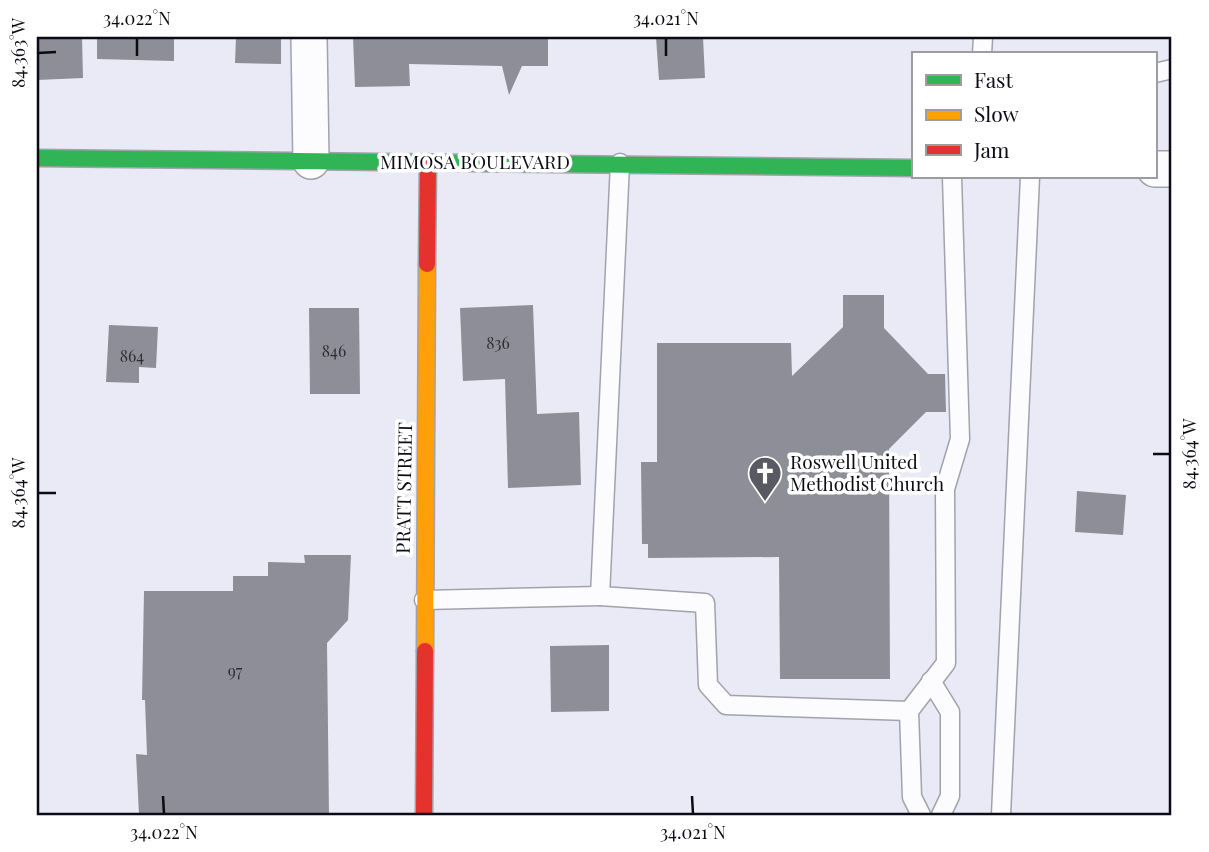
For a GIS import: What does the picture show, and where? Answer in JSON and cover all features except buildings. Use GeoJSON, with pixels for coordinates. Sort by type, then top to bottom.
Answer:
{"type":"FeatureCollection","features":[{"type":"Feature","properties":{"kind":"street"},"geometry":{"type":"LineString","coordinates":[[309,37],[311,161]]}},
{"type":"Feature","properties":{"kind":"street","name":"MIMOSA BOULEVARD"},"geometry":{"type":"LineString","coordinates":[[37,158],[912,168]]}},
{"type":"Feature","properties":{"kind":"street","name":"PRATT STREET"},"geometry":{"type":"LineString","coordinates":[[424,815],[428,162]]}},
{"type":"Feature","properties":{"kind":"lane"},"geometry":{"type":"LineString","coordinates":[[600,596],[620,163]]}},
{"type":"Feature","properties":{"kind":"lane"},"geometry":{"type":"LineString","coordinates":[[921,815],[912,797],[909,710],[946,663],[945,489],[960,439],[952,178]]}},
{"type":"Feature","properties":{"kind":"lane"},"geometry":{"type":"LineString","coordinates":[[1000,815],[1030,178]]}},
{"type":"Feature","properties":{"kind":"lane"},"geometry":{"type":"LineString","coordinates":[[424,600],[600,596],[705,603],[708,685],[726,705],[909,710]]}},
{"type":"Feature","properties":{"kind":"lane"},"geometry":{"type":"LineString","coordinates":[[931,681],[950,712],[950,796],[941,815]]}},
{"type":"Feature","properties":{"kind":"traffic: fast"},"geometry":{"type":"LineString","coordinates":[[37,158],[912,168]]}},
{"type":"Feature","properties":{"kind":"traffic: slow"},"geometry":{"type":"LineString","coordinates":[[425,651],[427,264]]}},
{"type":"Feature","properties":{"kind":"traffic: jam"},"geometry":{"type":"LineString","coordinates":[[427,264],[428,162]]}},
{"type":"Feature","properties":{"kind":"traffic: jam"},"geometry":{"type":"LineString","coordinates":[[424,815],[425,651]]}},
{"type":"Feature","properties":{"kind":"place","name":"Roswell United Methodist Church"},"geometry":{"type":"Point","coordinates":[765,503]}}]}
